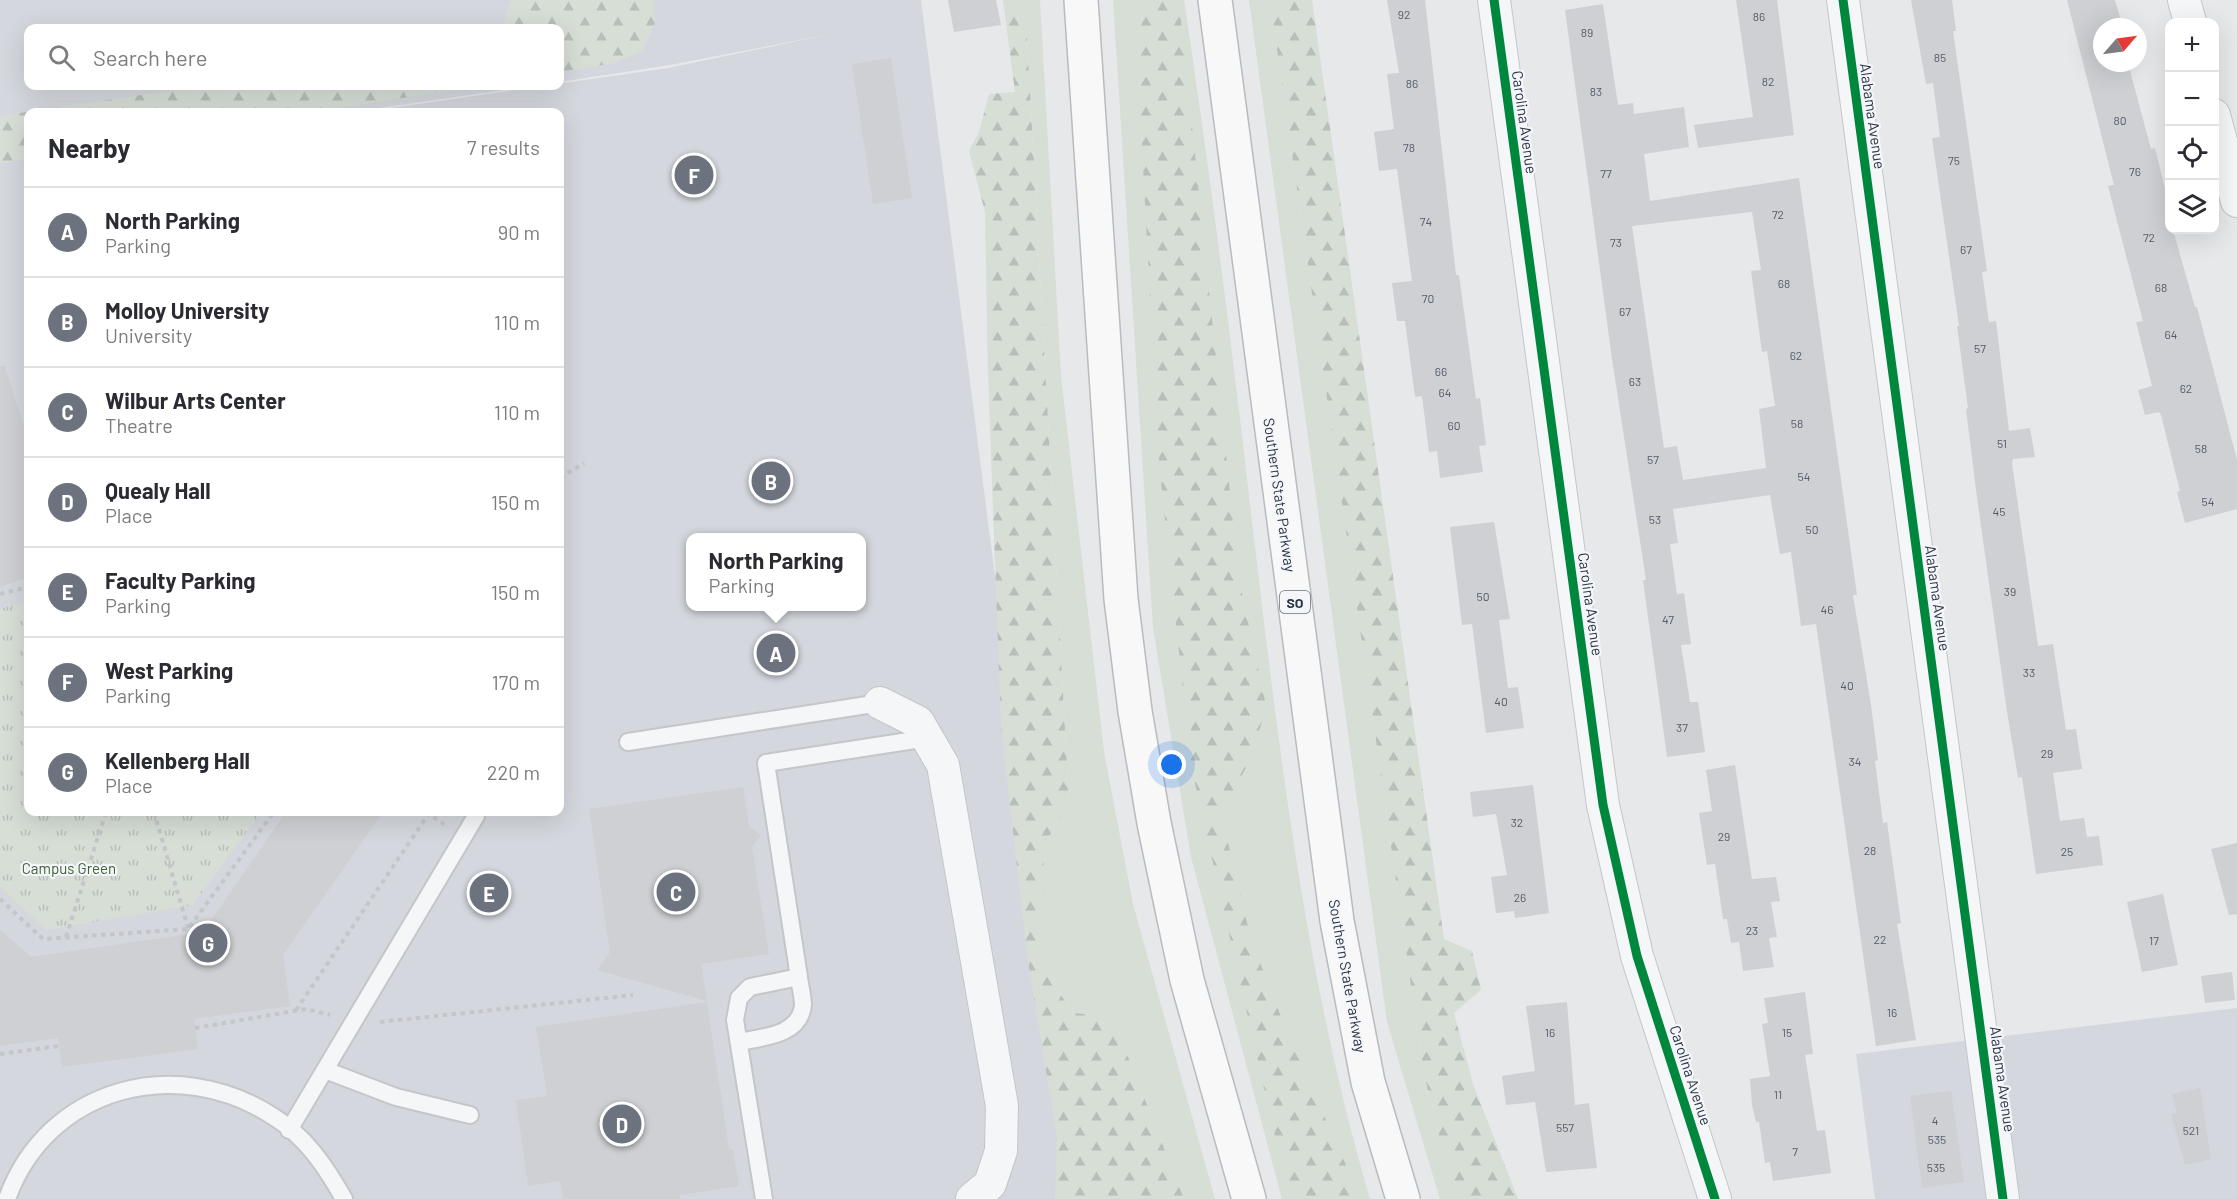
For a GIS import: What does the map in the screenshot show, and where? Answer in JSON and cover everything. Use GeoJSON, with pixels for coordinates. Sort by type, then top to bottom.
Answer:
{"type":"FeatureCollection","features":[{"type":"Feature","properties":{"kind":"highway"},"geometry":{"type":"LineString","coordinates":[[1081,0],[1121,599],[1136,711],[1156,833],[1187,980],[1249,1199]]}},
{"type":"Feature","properties":{"kind":"highway","name":"Southern State Parkway"},"geometry":{"type":"LineString","coordinates":[[1215,0],[1337,921],[1368,1082],[1403,1199]]}},
{"type":"Feature","properties":{"kind":"street","name":"Carolina Avenue"},"geometry":{"type":"LineString","coordinates":[[1494,0],[1603,806],[1637,956],[1715,1199]]}},
{"type":"Feature","properties":{"kind":"street","name":"Alabama Avenue"},"geometry":{"type":"LineString","coordinates":[[1843,0],[2003,1199]]}},
{"type":"Feature","properties":{"kind":"street"},"geometry":{"type":"LineString","coordinates":[[2184,0],[2189,18]]}},
{"type":"Feature","properties":{"kind":"street"},"geometry":{"type":"LineString","coordinates":[[2217,126],[2237,201]]}},
{"type":"Feature","properties":{"kind":"street"},"geometry":{"type":"LineString","coordinates":[[880,703],[918,722],[943,765],[1002,1106],[1001,1151],[990,1184],[972,1199]]}},
{"type":"Feature","properties":{"kind":"lane"},"geometry":{"type":"LineString","coordinates":[[628,742],[880,703]]}},
{"type":"Feature","properties":{"kind":"lane"},"geometry":{"type":"LineString","coordinates":[[739,1042],[783,1033],[796,1023],[803,1006],[766,763],[928,738]]}},
{"type":"Feature","properties":{"kind":"lane"},"geometry":{"type":"LineString","coordinates":[[289,1130],[476,816]]}},
{"type":"Feature","properties":{"kind":"lane"},"geometry":{"type":"LineString","coordinates":[[764,1199],[735,1020],[739,998],[750,987],[799,977]]}},
{"type":"Feature","properties":{"kind":"lane"},"geometry":{"type":"LineString","coordinates":[[325,1070],[396,1097],[470,1115]]}},
{"type":"Feature","properties":{"kind":"lane"},"geometry":{"type":"LineString","coordinates":[[7,1199],[16,1173],[54,1126],[105,1096],[163,1083],[221,1091],[275,1117],[321,1159],[344,1199]]}},
{"type":"Feature","properties":{"kind":"path"},"geometry":{"type":"LineString","coordinates":[[564,476],[584,463]]}},
{"type":"Feature","properties":{"kind":"path"},"geometry":{"type":"LineString","coordinates":[[0,594],[24,588]]}},
{"type":"Feature","properties":{"kind":"path"},"geometry":{"type":"LineString","coordinates":[[66,937],[105,816]]}},
{"type":"Feature","properties":{"kind":"path"},"geometry":{"type":"LineString","coordinates":[[155,816],[188,929]]}},
{"type":"Feature","properties":{"kind":"path"},"geometry":{"type":"LineString","coordinates":[[0,899],[44,939],[188,929],[271,816]]}},
{"type":"Feature","properties":{"kind":"path"},"geometry":{"type":"LineString","coordinates":[[295,1011],[427,816]]}},
{"type":"Feature","properties":{"kind":"path"},"geometry":{"type":"LineString","coordinates":[[195,1028],[306,1009],[330,1015],[351,1025],[633,995]]}},
{"type":"Feature","properties":{"kind":"path"},"geometry":{"type":"LineString","coordinates":[[0,1054],[59,1046]]}},
{"type":"Feature","properties":{"kind":"shaded area"},"geometry":{"type":"Polygon","coordinates":[[[0,0],[921,0],[1075,1199],[0,1199],[0,0]]]}},
{"type":"Feature","properties":{"kind":"shaded area"},"geometry":{"type":"Polygon","coordinates":[[[2237,1008],[2237,1199],[1875,1199],[1856,1054],[2237,1008]]]}},
{"type":"Feature","properties":{"kind":"green space"},"geometry":{"type":"Polygon","coordinates":[[[511,0],[653,0],[655,23],[643,50],[615,63],[564,71],[564,24],[503,24],[511,0]]]}},
{"type":"Feature","properties":{"kind":"green space"},"geometry":{"type":"Polygon","coordinates":[[[1003,0],[1025,0],[1069,802],[1046,842],[1034,954],[1073,1013],[1112,1016],[1184,1199],[1055,1199],[1057,1137],[1027,955],[1001,726],[988,375],[985,212],[969,151],[979,132],[989,94],[1015,92],[1003,0]]]}},
{"type":"Feature","properties":{"kind":"green space"},"geometry":{"type":"Polygon","coordinates":[[[1025,0],[1040,0],[1061,376],[1104,752],[1133,904],[1215,1199],[1184,1199],[1112,1016],[1073,1013],[1034,954],[1046,842],[1069,802],[1025,0]]]}},
{"type":"Feature","properties":{"kind":"green space"},"geometry":{"type":"Polygon","coordinates":[[[1113,0],[1184,0],[1219,248],[1270,673],[1295,850],[1327,1026],[1370,1199],[1282,1199],[1191,857],[1153,628],[1113,0]]]}},
{"type":"Feature","properties":{"kind":"green space"},"geometry":{"type":"Polygon","coordinates":[[[1134,0],[1179,0],[1239,580],[1266,705],[1253,755],[1221,813],[1251,939],[1285,1027],[1361,1199],[1295,1199],[1277,1145],[1191,766],[1159,463],[1134,0]]]}},
{"type":"Feature","properties":{"kind":"green space"},"geometry":{"type":"Polygon","coordinates":[[[1249,0],[1270,0],[1423,1070],[1444,1156],[1462,1199],[1440,1199],[1387,1022],[1249,0]]]}},
{"type":"Feature","properties":{"kind":"green space"},"geometry":{"type":"Polygon","coordinates":[[[1270,0],[1312,0],[1444,939],[1472,951],[1481,990],[1454,1013],[1473,1084],[1518,1199],[1462,1199],[1444,1156],[1423,1070],[1270,0]]]}},
{"type":"Feature","properties":{"kind":"green space"},"geometry":{"type":"Polygon","coordinates":[[[174,90],[453,90],[338,108],[54,108],[174,90]]]}},
{"type":"Feature","properties":{"kind":"green space"},"geometry":{"type":"Polygon","coordinates":[[[24,112],[24,160],[0,164],[0,116],[24,112]]]}},
{"type":"Feature","properties":{"kind":"green space","name":"Campus Green"},"geometry":{"type":"Polygon","coordinates":[[[24,602],[24,816],[258,816],[193,905],[46,930],[0,887],[0,609],[24,602]]]}},
{"type":"Feature","properties":{"kind":"building"},"geometry":{"type":"Polygon","coordinates":[[[948,0],[996,0],[1001,25],[954,32],[948,0]]]}},
{"type":"Feature","properties":{"kind":"building"},"geometry":{"type":"Polygon","coordinates":[[[1387,0],[1425,0],[1456,275],[1459,275],[1476,399],[1480,398],[1486,445],[1479,446],[1483,472],[1440,478],[1437,451],[1429,452],[1422,396],[1415,397],[1405,321],[1397,321],[1392,283],[1412,281],[1397,169],[1379,171],[1374,132],[1394,129],[1387,74],[1399,73],[1387,0]]]}},
{"type":"Feature","properties":{"kind":"building"},"geometry":{"type":"Polygon","coordinates":[[[1736,0],[1777,0],[1794,135],[1698,148],[1694,125],[1753,117],[1736,0]]]}},
{"type":"Feature","properties":{"kind":"building"},"geometry":{"type":"Polygon","coordinates":[[[1911,0],[1952,0],[1956,31],[1953,31],[1987,271],[1982,272],[1989,322],[1996,321],[2009,431],[2030,428],[2035,457],[2013,459],[2012,463],[2038,646],[2053,644],[2066,730],[2076,729],[2082,769],[2053,773],[2060,821],[2084,818],[2087,837],[2099,836],[2103,865],[2036,874],[2022,777],[2018,778],[2007,712],[1976,490],[1957,326],[1959,326],[1932,138],[1940,137],[1933,83],[1926,84],[1911,0]]]}},
{"type":"Feature","properties":{"kind":"building"},"geometry":{"type":"Polygon","coordinates":[[[2067,0],[2115,0],[2120,18],[2093,18],[2093,72],[2130,72],[2151,149],[2155,148],[2165,189],[2165,234],[2174,234],[2195,307],[2197,307],[2237,460],[2237,509],[2185,523],[2177,492],[2180,491],[2161,415],[2159,412],[2145,415],[2138,390],[2152,386],[2136,322],[2143,321],[2108,186],[2114,185],[2067,0]]]}},
{"type":"Feature","properties":{"kind":"building"},"geometry":{"type":"Polygon","coordinates":[[[1603,4],[1618,105],[1633,103],[1634,114],[1684,107],[1689,147],[1644,154],[1650,201],[1799,178],[1857,595],[1853,595],[1871,705],[1883,823],[1887,822],[1901,923],[1897,924],[1916,1040],[1876,1046],[1816,624],[1801,626],[1791,552],[1780,554],[1770,495],[1673,509],[1678,543],[1670,544],[1677,594],[1684,593],[1691,644],[1681,645],[1690,702],[1698,702],[1705,752],[1667,757],[1643,580],[1646,580],[1612,359],[1565,10],[1603,4]],[[1752,212],[1632,226],[1664,448],[1677,446],[1683,480],[1766,468],[1759,409],[1775,406],[1767,351],[1762,352],[1751,271],[1761,270],[1752,212]]]}},
{"type":"Feature","properties":{"kind":"building"},"geometry":{"type":"Polygon","coordinates":[[[891,58],[912,198],[873,204],[852,64],[891,58]]]}},
{"type":"Feature","properties":{"kind":"building"},"geometry":{"type":"Polygon","coordinates":[[[5,366],[24,426],[24,578],[0,587],[0,367],[5,366]]]}},
{"type":"Feature","properties":{"kind":"building"},"geometry":{"type":"Polygon","coordinates":[[[1494,522],[1510,619],[1499,620],[1508,688],[1518,687],[1524,728],[1486,733],[1472,624],[1462,625],[1450,527],[1494,522]]]}},
{"type":"Feature","properties":{"kind":"building"},"geometry":{"type":"Polygon","coordinates":[[[1735,765],[1752,879],[1776,877],[1780,901],[1771,902],[1777,937],[1769,938],[1774,967],[1743,971],[1739,942],[1731,943],[1727,919],[1723,919],[1715,864],[1707,865],[1699,813],[1712,811],[1706,770],[1735,765]]]}},
{"type":"Feature","properties":{"kind":"building"},"geometry":{"type":"Polygon","coordinates":[[[1533,785],[1549,913],[1515,918],[1514,911],[1496,913],[1491,877],[1507,875],[1496,814],[1473,817],[1470,792],[1533,785]]]}},
{"type":"Feature","properties":{"kind":"building"},"geometry":{"type":"Polygon","coordinates":[[[743,787],[749,826],[761,835],[752,847],[769,954],[701,964],[707,1001],[597,970],[610,952],[589,809],[743,787]]]}},
{"type":"Feature","properties":{"kind":"building"},"geometry":{"type":"Polygon","coordinates":[[[283,816],[380,816],[283,955],[290,1006],[194,1019],[198,1049],[62,1067],[58,1038],[0,1046],[0,930],[31,957],[203,932],[283,816]]]}},
{"type":"Feature","properties":{"kind":"building"},"geometry":{"type":"Polygon","coordinates":[[[2237,843],[2237,914],[2229,915],[2211,849],[2237,843]]]}},
{"type":"Feature","properties":{"kind":"building"},"geometry":{"type":"Polygon","coordinates":[[[2163,894],[2178,965],[2142,972],[2127,902],[2163,894]]]}},
{"type":"Feature","properties":{"kind":"building"},"geometry":{"type":"Polygon","coordinates":[[[2232,972],[2235,1000],[2205,1003],[2201,976],[2232,972]]]}},
{"type":"Feature","properties":{"kind":"building"},"geometry":{"type":"Polygon","coordinates":[[[1805,992],[1813,1054],[1805,1055],[1817,1131],[1825,1130],[1831,1173],[1773,1181],[1770,1162],[1765,1163],[1759,1122],[1756,1122],[1752,1105],[1750,1079],[1770,1076],[1762,1024],[1768,1023],[1764,998],[1805,992]]]}},
{"type":"Feature","properties":{"kind":"building"},"geometry":{"type":"Polygon","coordinates":[[[707,1002],[729,1149],[733,1149],[739,1186],[680,1195],[680,1199],[563,1199],[560,1181],[528,1186],[516,1100],[547,1096],[536,1027],[707,1002]]]}},
{"type":"Feature","properties":{"kind":"building"},"geometry":{"type":"Polygon","coordinates":[[[1567,1002],[1575,1105],[1589,1103],[1597,1168],[1546,1172],[1535,1102],[1506,1105],[1502,1076],[1535,1071],[1526,1006],[1567,1002]]]}},
{"type":"Feature","properties":{"kind":"building"},"geometry":{"type":"Polygon","coordinates":[[[2200,1088],[2211,1159],[2185,1165],[2171,1114],[2177,1113],[2172,1094],[2200,1088]]]}},
{"type":"Feature","properties":{"kind":"building"},"geometry":{"type":"Polygon","coordinates":[[[1951,1091],[1964,1182],[1922,1188],[1910,1096],[1951,1091]]]}},
{"type":"Feature","properties":{"kind":"cycle path"},"geometry":{"type":"LineString","coordinates":[[1494,0],[1603,805],[1637,956],[1715,1199]]}},
{"type":"Feature","properties":{"kind":"cycle path"},"geometry":{"type":"LineString","coordinates":[[1843,0],[2003,1199]]}},
{"type":"Feature","properties":{"kind":"place","name":"West Parking"},"geometry":{"type":"Point","coordinates":[694,175]}},
{"type":"Feature","properties":{"kind":"place","name":"Molloy University"},"geometry":{"type":"Point","coordinates":[771,481]}},
{"type":"Feature","properties":{"kind":"place","name":"North Parking"},"geometry":{"type":"Point","coordinates":[776,653]}},
{"type":"Feature","properties":{"kind":"place","name":"Wilbur Arts Center"},"geometry":{"type":"Point","coordinates":[676,892]}},
{"type":"Feature","properties":{"kind":"place","name":"Faculty Parking"},"geometry":{"type":"Point","coordinates":[489,893]}},
{"type":"Feature","properties":{"kind":"place","name":"Kellenberg Hall"},"geometry":{"type":"Point","coordinates":[208,943]}},
{"type":"Feature","properties":{"kind":"place","name":"Quealy Hall"},"geometry":{"type":"Point","coordinates":[622,1124]}}]}
